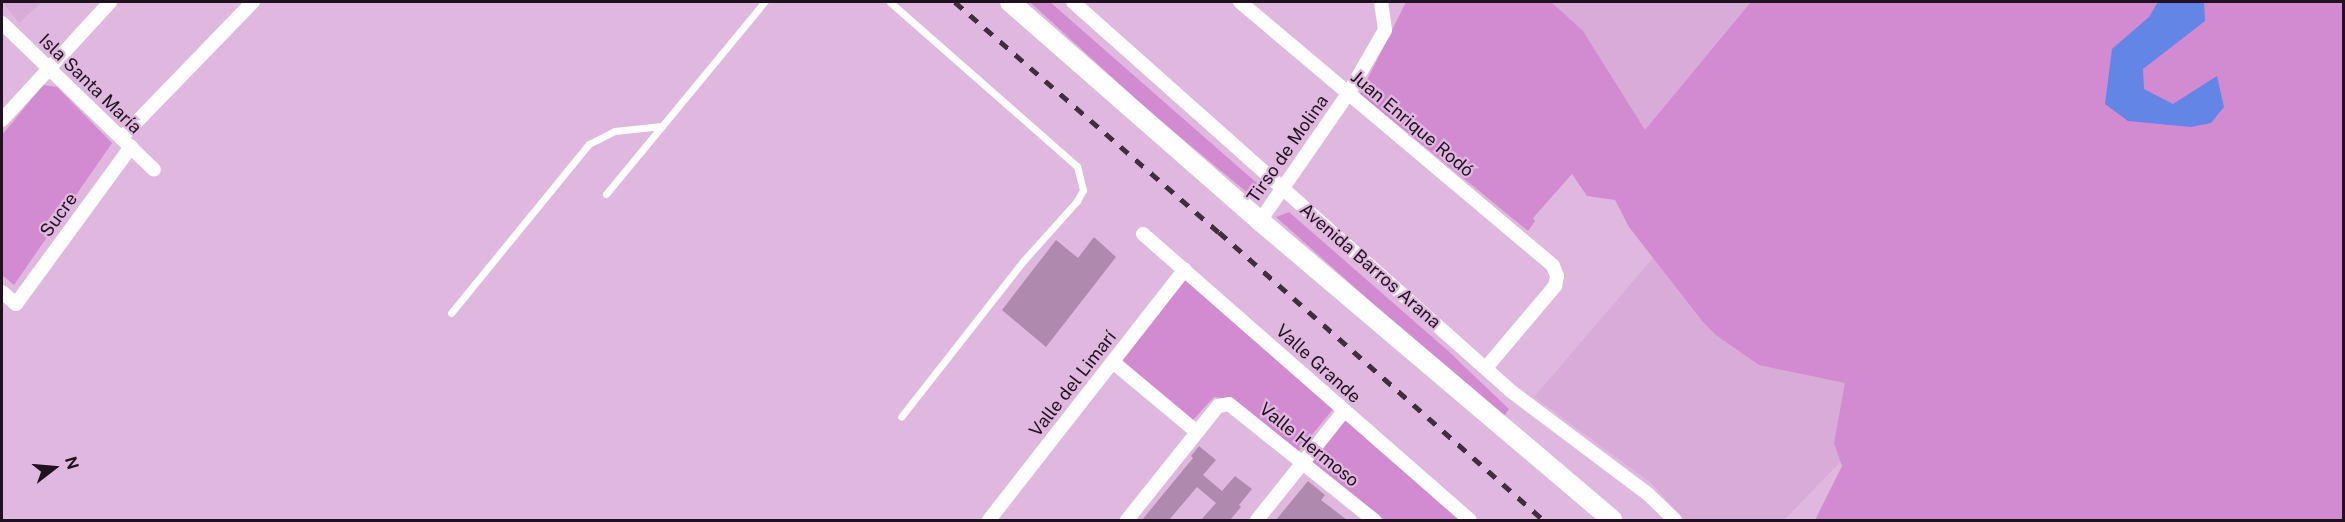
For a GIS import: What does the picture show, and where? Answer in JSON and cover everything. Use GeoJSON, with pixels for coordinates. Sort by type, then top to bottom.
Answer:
{"type":"FeatureCollection","features":[{"type":"Feature","properties":{"kind":"main road","name":"Avenida Barros Arana"},"geometry":{"type":"LineString","coordinates":[[1010,2],[1260,221],[1612,520]]}},
{"type":"Feature","properties":{"kind":"street"},"geometry":{"type":"LineString","coordinates":[[2,120],[110,2]]}},
{"type":"Feature","properties":{"kind":"street","name":"Sucre"},"geometry":{"type":"LineString","coordinates":[[2,292],[16,304],[126,143],[253,2]]}},
{"type":"Feature","properties":{"kind":"street","name":"Avenida Barros Arana"},"geometry":{"type":"LineString","coordinates":[[1072,2],[1539,415],[1649,495],[1675,520]]}},
{"type":"Feature","properties":{"kind":"street"},"geometry":{"type":"LineString","coordinates":[[1087,14],[1095,2]]}},
{"type":"Feature","properties":{"kind":"street","name":"Juan Enrique Rodó"},"geometry":{"type":"LineString","coordinates":[[1240,2],[1553,266],[1557,276],[1555,286],[1486,368]]}},
{"type":"Feature","properties":{"kind":"street","name":"Tirso de Molina"},"geometry":{"type":"LineString","coordinates":[[1260,221],[1283,191],[1348,94],[1385,30],[1381,2]]}},
{"type":"Feature","properties":{"kind":"street","name":"Isla Santa María"},"geometry":{"type":"LineString","coordinates":[[2,23],[154,170]]}},
{"type":"Feature","properties":{"kind":"street","name":"Valle Grande"},"geometry":{"type":"LineString","coordinates":[[1143,234],[1470,520]]}},
{"type":"Feature","properties":{"kind":"street","name":"Valle del Limarí"},"geometry":{"type":"LineString","coordinates":[[989,520],[1185,269]]}},
{"type":"Feature","properties":{"kind":"street"},"geometry":{"type":"LineString","coordinates":[[1113,362],[1197,432],[1127,520]]}},
{"type":"Feature","properties":{"kind":"street","name":"Valle Hermoso"},"geometry":{"type":"LineString","coordinates":[[1197,432],[1218,406],[1229,404],[1374,520]]}},
{"type":"Feature","properties":{"kind":"street"},"geometry":{"type":"LineString","coordinates":[[1257,520],[1344,411]]}},
{"type":"Feature","properties":{"kind":"lane"},"geometry":{"type":"LineString","coordinates":[[606,194],[764,2]]}},
{"type":"Feature","properties":{"kind":"lane"},"geometry":{"type":"LineString","coordinates":[[890,2],[1077,166],[1083,190],[1077,201],[1024,260],[901,417]]}},
{"type":"Feature","properties":{"kind":"lane"},"geometry":{"type":"LineString","coordinates":[[451,313],[589,144],[615,130],[662,126]]}},
{"type":"Feature","properties":{"kind":"shaded area"},"geometry":{"type":"Polygon","coordinates":[[[2,2],[42,2],[19,23],[2,2]]]}},
{"type":"Feature","properties":{"kind":"shaded area"},"geometry":{"type":"Polygon","coordinates":[[[1030,2],[1050,2],[1259,185],[1255,199],[1149,111],[1030,2]]]}},
{"type":"Feature","properties":{"kind":"shaded area"},"geometry":{"type":"Polygon","coordinates":[[[1406,2],[1551,2],[1583,31],[1645,130],[1751,2],[2343,2],[2343,520],[1815,520],[1842,466],[1834,443],[1845,383],[1759,365],[1716,335],[1703,322],[1629,227],[1615,200],[1587,196],[1572,174],[1533,218],[1535,221],[1528,231],[1360,94],[1406,2]]]}},
{"type":"Feature","properties":{"kind":"shaded area"},"geometry":{"type":"Polygon","coordinates":[[[1462,2],[1763,2],[1651,139],[1462,2]]]}},
{"type":"Feature","properties":{"kind":"shaded area"},"geometry":{"type":"Polygon","coordinates":[[[43,85],[57,87],[112,143],[14,285],[2,275],[2,135],[43,85]]]}},
{"type":"Feature","properties":{"kind":"shaded area"},"geometry":{"type":"Polygon","coordinates":[[[1289,212],[1446,349],[1509,409],[1502,419],[1276,217],[1289,212]]]}},
{"type":"Feature","properties":{"kind":"shaded area"},"geometry":{"type":"Polygon","coordinates":[[[1670,238],[1914,386],[1784,520],[1685,520],[1650,482],[1534,397],[1670,238]]]}},
{"type":"Feature","properties":{"kind":"shaded area"},"geometry":{"type":"Polygon","coordinates":[[[1182,274],[1334,408],[1297,453],[1231,399],[1214,397],[1192,421],[1115,358],[1182,274]]]}},
{"type":"Feature","properties":{"kind":"shaded area"},"geometry":{"type":"Polygon","coordinates":[[[1341,415],[1462,520],[1385,520],[1305,459],[1341,415]]]}},
{"type":"Feature","properties":{"kind":"water"},"geometry":{"type":"Polygon","coordinates":[[[2158,2],[2204,2],[2205,21],[2143,69],[2144,89],[2173,104],[2217,76],[2224,107],[2211,123],[2191,127],[2128,121],[2105,104],[2112,49],[2149,17],[2158,2]]]}},
{"type":"Feature","properties":{"kind":"building"},"geometry":{"type":"Polygon","coordinates":[[[1094,237],[1116,257],[1046,347],[1002,310],[1056,240],[1078,258],[1094,237]]]}},
{"type":"Feature","properties":{"kind":"building"},"geometry":{"type":"Polygon","coordinates":[[[1199,446],[1216,460],[1203,475],[1222,491],[1235,476],[1252,489],[1239,505],[1241,507],[1230,520],[1201,520],[1216,503],[1197,487],[1169,520],[1142,520],[1193,458],[1191,456],[1199,446]]]}},
{"type":"Feature","properties":{"kind":"building"},"geometry":{"type":"Polygon","coordinates":[[[1308,481],[1325,495],[1321,500],[1347,520],[1276,520],[1308,481]]]}},
{"type":"Feature","properties":{"kind":"railway"},"geometry":{"type":"LineString","coordinates":[[955,2],[1219,232],[1543,520]]}}]}
